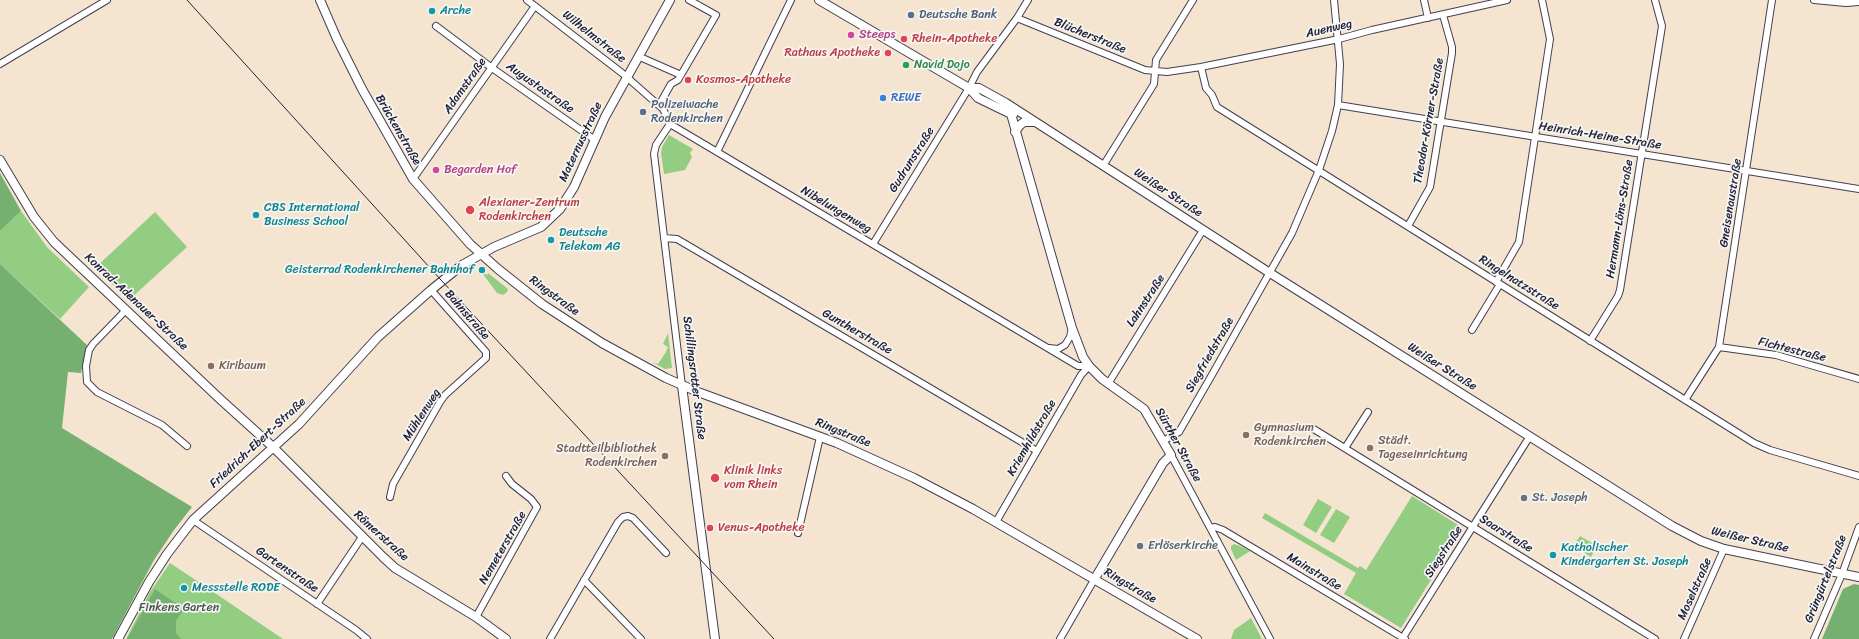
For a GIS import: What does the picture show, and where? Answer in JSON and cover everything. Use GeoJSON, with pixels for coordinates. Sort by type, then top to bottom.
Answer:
{"type":"FeatureCollection","features":[{"type":"Feature","properties":{"kind":"street"},"geometry":{"type":"LineString","coordinates":[[0,64],[107,0]]}},
{"type":"Feature","properties":{"kind":"street","name":"Brückenstraße"},"geometry":{"type":"LineString","coordinates":[[320,0],[337,39],[362,89],[413,179],[438,209],[481,254]]}},
{"type":"Feature","properties":{"kind":"street","name":"Wilhelmstraße"},"geometry":{"type":"LineString","coordinates":[[527,0],[602,56],[626,78]]}},
{"type":"Feature","properties":{"kind":"street","name":"Maternusstraße"},"geometry":{"type":"LineString","coordinates":[[438,284],[462,265],[481,254],[538,228],[552,218],[564,204],[574,187],[595,140],[626,78],[640,56],[670,0]]}},
{"type":"Feature","properties":{"kind":"street"},"geometry":{"type":"LineString","coordinates":[[670,124],[663,108],[662,100],[671,84],[678,80],[719,14],[689,0]]}},
{"type":"Feature","properties":{"kind":"street"},"geometry":{"type":"LineString","coordinates":[[717,152],[791,0]]}},
{"type":"Feature","properties":{"kind":"street"},"geometry":{"type":"LineString","coordinates":[[819,0],[969,88],[978,98],[993,106],[1002,114],[1015,132],[1024,122],[1035,122]]}},
{"type":"Feature","properties":{"kind":"street","name":"Gudrunstraße"},"geometry":{"type":"LineString","coordinates":[[873,244],[969,88],[977,72],[1017,18],[1028,0]]}},
{"type":"Feature","properties":{"kind":"street"},"geometry":{"type":"LineString","coordinates":[[1103,166],[1154,84],[1156,60],[1193,0]]}},
{"type":"Feature","properties":{"kind":"street","name":"Siegfriedstraße"},"geometry":{"type":"LineString","coordinates":[[1163,441],[1179,432],[1292,233],[1319,170],[1332,131],[1338,105],[1340,77],[1339,40],[1334,0]]}},
{"type":"Feature","properties":{"kind":"street"},"geometry":{"type":"LineString","coordinates":[[1424,0],[1428,18]]}},
{"type":"Feature","properties":{"kind":"street","name":"Auenweg"},"geometry":{"type":"LineString","coordinates":[[1155,72],[1167,72],[1201,67],[1339,40],[1372,30],[1508,0]]}},
{"type":"Feature","properties":{"kind":"street"},"geometry":{"type":"LineString","coordinates":[[1472,330],[1519,242],[1550,39],[1542,0]]}},
{"type":"Feature","properties":{"kind":"street","name":"Hermann-Löns-Straße"},"geometry":{"type":"LineString","coordinates":[[1590,341],[1618,296],[1620,290],[1662,26],[1655,0]]}},
{"type":"Feature","properties":{"kind":"street","name":"Gneisenaustraße"},"geometry":{"type":"LineString","coordinates":[[1685,400],[1719,347],[1772,0]]}},
{"type":"Feature","properties":{"kind":"street"},"geometry":{"type":"LineString","coordinates":[[1814,0],[1840,3],[1859,2]]}},
{"type":"Feature","properties":{"kind":"street","name":"Adamstraße"},"geometry":{"type":"LineString","coordinates":[[413,179],[535,6]]}},
{"type":"Feature","properties":{"kind":"street","name":"Theodor-Körner-Straße"},"geometry":{"type":"LineString","coordinates":[[1408,226],[1430,187],[1452,53],[1452,47],[1443,15]]}},
{"type":"Feature","properties":{"kind":"street","name":"Blücherstraße"},"geometry":{"type":"LineString","coordinates":[[1017,18],[1145,70],[1155,72]]}},
{"type":"Feature","properties":{"kind":"street","name":"Augustastraße"},"geometry":{"type":"LineString","coordinates":[[436,26],[492,68],[595,140]]}},
{"type":"Feature","properties":{"kind":"street"},"geometry":{"type":"LineString","coordinates":[[640,56],[681,75]]}},
{"type":"Feature","properties":{"kind":"street","name":"Ringelnatzstraße"},"geometry":{"type":"LineString","coordinates":[[1201,67],[1206,88],[1212,95],[1217,106],[1754,443],[1770,450],[1859,476]]}},
{"type":"Feature","properties":{"kind":"street"},"geometry":{"type":"LineString","coordinates":[[626,78],[663,108]]}},
{"type":"Feature","properties":{"kind":"street","name":"Weißer Straße"},"geometry":{"type":"LineString","coordinates":[[969,88],[979,88],[1006,103],[1270,273],[1672,526],[1701,541],[1724,548],[1859,577]]}},
{"type":"Feature","properties":{"kind":"street","name":"Sürther Straße"},"geometry":{"type":"LineString","coordinates":[[1006,103],[1011,114],[1078,345],[1089,366],[1108,384],[1144,409],[1211,528],[1270,639]]}},
{"type":"Feature","properties":{"kind":"street","name":"Heinrich-Heine-Straße"},"geometry":{"type":"LineString","coordinates":[[1338,105],[1859,189]]}},
{"type":"Feature","properties":{"kind":"street","name":"Weißer Straße"},"geometry":{"type":"LineString","coordinates":[[993,106],[1035,122]]}},
{"type":"Feature","properties":{"kind":"street","name":"Nibelungenweg"},"geometry":{"type":"LineString","coordinates":[[670,124],[1078,366],[1089,366]]}},
{"type":"Feature","properties":{"kind":"street","name":"Schillingsrotter Straße"},"geometry":{"type":"LineString","coordinates":[[670,124],[654,152],[682,386],[715,639]]}},
{"type":"Feature","properties":{"kind":"street","name":"Konrad-Adenauer-Straße"},"geometry":{"type":"LineString","coordinates":[[0,160],[34,217],[49,237],[220,399],[273,447]]}},
{"type":"Feature","properties":{"kind":"street","name":"Lahnstraße"},"geometry":{"type":"LineString","coordinates":[[1108,384],[1203,230]]}},
{"type":"Feature","properties":{"kind":"street","name":"Guntherstraße"},"geometry":{"type":"LineString","coordinates":[[664,238],[676,239],[1037,451]]}},
{"type":"Feature","properties":{"kind":"street","name":"Ringstraße"},"geometry":{"type":"LineString","coordinates":[[481,254],[520,287],[580,329],[642,366],[682,386],[861,453],[908,475],[996,522],[1196,639]]}},
{"type":"Feature","properties":{"kind":"street","name":"Friedrich-Ebert-Straße"},"geometry":{"type":"LineString","coordinates":[[118,639],[163,560],[193,520],[299,424],[378,337],[438,284]]}},
{"type":"Feature","properties":{"kind":"street","name":"Bahnstraße"},"geometry":{"type":"LineString","coordinates":[[431,290],[486,355]]}},
{"type":"Feature","properties":{"kind":"street"},"geometry":{"type":"LineString","coordinates":[[126,310],[89,350],[86,366],[87,382],[97,392],[162,425],[187,446]]}},
{"type":"Feature","properties":{"kind":"street"},"geometry":{"type":"LineString","coordinates":[[1048,348],[1058,348],[1065,345],[1070,337],[1072,328]]}},
{"type":"Feature","properties":{"kind":"street","name":"Fichtestraße"},"geometry":{"type":"LineString","coordinates":[[1719,347],[1776,356],[1859,379]]}},
{"type":"Feature","properties":{"kind":"street","name":"Mühlenweg"},"geometry":{"type":"LineString","coordinates":[[390,497],[393,484],[440,402],[445,395],[484,361],[486,355]]}},
{"type":"Feature","properties":{"kind":"street","name":"Kriemhildstraße"},"geometry":{"type":"LineString","coordinates":[[996,522],[1081,375],[1089,366]]}},
{"type":"Feature","properties":{"kind":"street"},"geometry":{"type":"LineString","coordinates":[[1345,448],[1368,412]]}},
{"type":"Feature","properties":{"kind":"street","name":"Saarstraße"},"geometry":{"type":"LineString","coordinates":[[1312,428],[1655,639]]}},
{"type":"Feature","properties":{"kind":"street","name":"Siegstraße"},"geometry":{"type":"LineString","coordinates":[[1403,639],[1530,436]]}},
{"type":"Feature","properties":{"kind":"street"},"geometry":{"type":"LineString","coordinates":[[798,533],[820,437]]}},
{"type":"Feature","properties":{"kind":"street","name":"Römerstraße"},"geometry":{"type":"LineString","coordinates":[[273,447],[362,537],[395,568],[476,617],[506,639]]}},
{"type":"Feature","properties":{"kind":"street"},"geometry":{"type":"LineString","coordinates":[[1060,639],[1163,463],[1171,455]]}},
{"type":"Feature","properties":{"kind":"street","name":"Nemeterstraße"},"geometry":{"type":"LineString","coordinates":[[476,617],[537,507],[531,499],[512,484],[506,476]]}},
{"type":"Feature","properties":{"kind":"street"},"geometry":{"type":"LineString","coordinates":[[550,639],[618,522],[623,517],[628,516],[633,518],[666,553]]}},
{"type":"Feature","properties":{"kind":"street","name":"Gartenstraße"},"geometry":{"type":"LineString","coordinates":[[193,520],[367,639]]}},
{"type":"Feature","properties":{"kind":"street","name":"Mainstraße"},"geometry":{"type":"LineString","coordinates":[[1211,528],[1215,527],[1223,530],[1403,639]]}},
{"type":"Feature","properties":{"kind":"street","name":"Grüngürtelstraße"},"geometry":{"type":"LineString","coordinates":[[1814,639],[1842,574],[1859,527]]}},
{"type":"Feature","properties":{"kind":"street"},"geometry":{"type":"LineString","coordinates":[[317,604],[362,537]]}},
{"type":"Feature","properties":{"kind":"street","name":"Moselstraße"},"geometry":{"type":"LineString","coordinates":[[1684,639],[1724,548]]}},
{"type":"Feature","properties":{"kind":"street"},"geometry":{"type":"LineString","coordinates":[[584,580],[641,639]]}},
{"type":"Feature","properties":{"kind":"green space"},"geometry":{"type":"Polygon","coordinates":[[[669,135],[693,149],[690,153],[692,157],[685,170],[664,174],[661,153],[662,147],[669,135]]]}},
{"type":"Feature","properties":{"kind":"green space"},"geometry":{"type":"Polygon","coordinates":[[[0,173],[21,211],[0,231],[0,173]]]}},
{"type":"Feature","properties":{"kind":"green space"},"geometry":{"type":"Polygon","coordinates":[[[21,211],[47,247],[89,287],[60,319],[0,264],[0,231],[21,211]]]}},
{"type":"Feature","properties":{"kind":"green space"},"geometry":{"type":"Polygon","coordinates":[[[155,212],[187,247],[129,300],[95,268],[155,212]]]}},
{"type":"Feature","properties":{"kind":"green space"},"geometry":{"type":"Polygon","coordinates":[[[0,264],[87,345],[81,373],[68,372],[62,428],[192,507],[174,530],[154,560],[112,639],[0,639],[0,264]]]}},
{"type":"Feature","properties":{"kind":"green space"},"geometry":{"type":"Polygon","coordinates":[[[484,273],[487,275],[488,273],[508,289],[507,292],[503,295],[497,293],[483,274],[484,273]]]}},
{"type":"Feature","properties":{"kind":"green space"},"geometry":{"type":"Polygon","coordinates":[[[668,333],[672,368],[665,369],[652,362],[658,364],[666,352],[668,347],[663,344],[668,333]]]}},
{"type":"Feature","properties":{"kind":"green space"},"geometry":{"type":"Polygon","coordinates":[[[1412,496],[1463,528],[1401,628],[1344,594],[1356,573],[1262,518],[1265,513],[1358,568],[1360,566],[1366,570],[1412,496]]]}},
{"type":"Feature","properties":{"kind":"green space"},"geometry":{"type":"Polygon","coordinates":[[[1318,499],[1332,507],[1316,533],[1303,525],[1318,499]]]}},
{"type":"Feature","properties":{"kind":"green space"},"geometry":{"type":"Polygon","coordinates":[[[1336,509],[1350,517],[1334,543],[1320,535],[1336,509]]]}},
{"type":"Feature","properties":{"kind":"green space"},"geometry":{"type":"Polygon","coordinates":[[[1580,536],[1597,546],[1591,557],[1573,546],[1580,536]]]}},
{"type":"Feature","properties":{"kind":"green space"},"geometry":{"type":"Polygon","coordinates":[[[1234,544],[1250,551],[1236,560],[1231,549],[1231,546],[1234,544]]]}},
{"type":"Feature","properties":{"kind":"green space","name":"Finkens Garten"},"geometry":{"type":"Polygon","coordinates":[[[170,563],[283,639],[126,639],[150,592],[170,563]]]}},
{"type":"Feature","properties":{"kind":"green space"},"geometry":{"type":"Polygon","coordinates":[[[1854,584],[1859,585],[1859,639],[1822,639],[1843,589],[1854,584]]]}},
{"type":"Feature","properties":{"kind":"green space"},"geometry":{"type":"Polygon","coordinates":[[[155,589],[184,609],[176,621],[176,633],[181,639],[127,639],[155,589]]]}},
{"type":"Feature","properties":{"kind":"green space"},"geometry":{"type":"Polygon","coordinates":[[[1251,618],[1262,639],[1231,639],[1234,630],[1251,618]]]}},
{"type":"Feature","properties":{"kind":"tram line"},"geometry":{"type":"LineString","coordinates":[[187,0],[441,280],[774,639]]}},
{"type":"Feature","properties":{"kind":"place","name":"Arche"},"geometry":{"type":"Point","coordinates":[432,11]}},
{"type":"Feature","properties":{"kind":"place","name":"Deutsche Bank"},"geometry":{"type":"Point","coordinates":[911,15]}},
{"type":"Feature","properties":{"kind":"place","name":"Steeps"},"geometry":{"type":"Point","coordinates":[851,35]}},
{"type":"Feature","properties":{"kind":"place","name":"Rhein-Apotheke"},"geometry":{"type":"Point","coordinates":[904,39]}},
{"type":"Feature","properties":{"kind":"place","name":"Rathaus Apotheke"},"geometry":{"type":"Point","coordinates":[888,53]}},
{"type":"Feature","properties":{"kind":"place","name":"Navid Dojo"},"geometry":{"type":"Point","coordinates":[906,65]}},
{"type":"Feature","properties":{"kind":"place","name":"Kosmos-Apotheke"},"geometry":{"type":"Point","coordinates":[688,80]}},
{"type":"Feature","properties":{"kind":"place","name":"REWE"},"geometry":{"type":"Point","coordinates":[883,98]}},
{"type":"Feature","properties":{"kind":"place","name":"Polizeiwache Rodenkirchen"},"geometry":{"type":"Point","coordinates":[643,112]}},
{"type":"Feature","properties":{"kind":"place","name":"Begarden Hof"},"geometry":{"type":"Point","coordinates":[436,170]}},
{"type":"Feature","properties":{"kind":"place","name":"Alexianer-Zentrum Rodenkirchen"},"geometry":{"type":"Point","coordinates":[470,210]}},
{"type":"Feature","properties":{"kind":"place","name":"CBS International Business School"},"geometry":{"type":"Point","coordinates":[256,215]}},
{"type":"Feature","properties":{"kind":"place","name":"Deutsche Telekom AG"},"geometry":{"type":"Point","coordinates":[551,240]}},
{"type":"Feature","properties":{"kind":"place","name":"Geisterrad Rodenkirchener Bahnhof"},"geometry":{"type":"Point","coordinates":[482,270]}},
{"type":"Feature","properties":{"kind":"place","name":"Kiribaum"},"geometry":{"type":"Point","coordinates":[211,366]}},
{"type":"Feature","properties":{"kind":"place","name":"Gymnasium Rodenkirchen"},"geometry":{"type":"Point","coordinates":[1246,435]}},
{"type":"Feature","properties":{"kind":"place","name":"Städt. Tageseinrichtung"},"geometry":{"type":"Point","coordinates":[1370,448]}},
{"type":"Feature","properties":{"kind":"place","name":"Stadtteilbibliothek Rodenkirchen"},"geometry":{"type":"Point","coordinates":[665,456]}},
{"type":"Feature","properties":{"kind":"place","name":"Klinik links vom Rhein"},"geometry":{"type":"Point","coordinates":[715,478]}},
{"type":"Feature","properties":{"kind":"place","name":"St. Joseph"},"geometry":{"type":"Point","coordinates":[1524,498]}},
{"type":"Feature","properties":{"kind":"place","name":"Venus-Apotheke"},"geometry":{"type":"Point","coordinates":[710,528]}},
{"type":"Feature","properties":{"kind":"place","name":"Erlöserkirche"},"geometry":{"type":"Point","coordinates":[1140,546]}},
{"type":"Feature","properties":{"kind":"place","name":"Katholischer Kindergarten St. Joseph"},"geometry":{"type":"Point","coordinates":[1553,555]}},
{"type":"Feature","properties":{"kind":"place","name":"Messstelle RODE"},"geometry":{"type":"Point","coordinates":[184,588]}}]}
